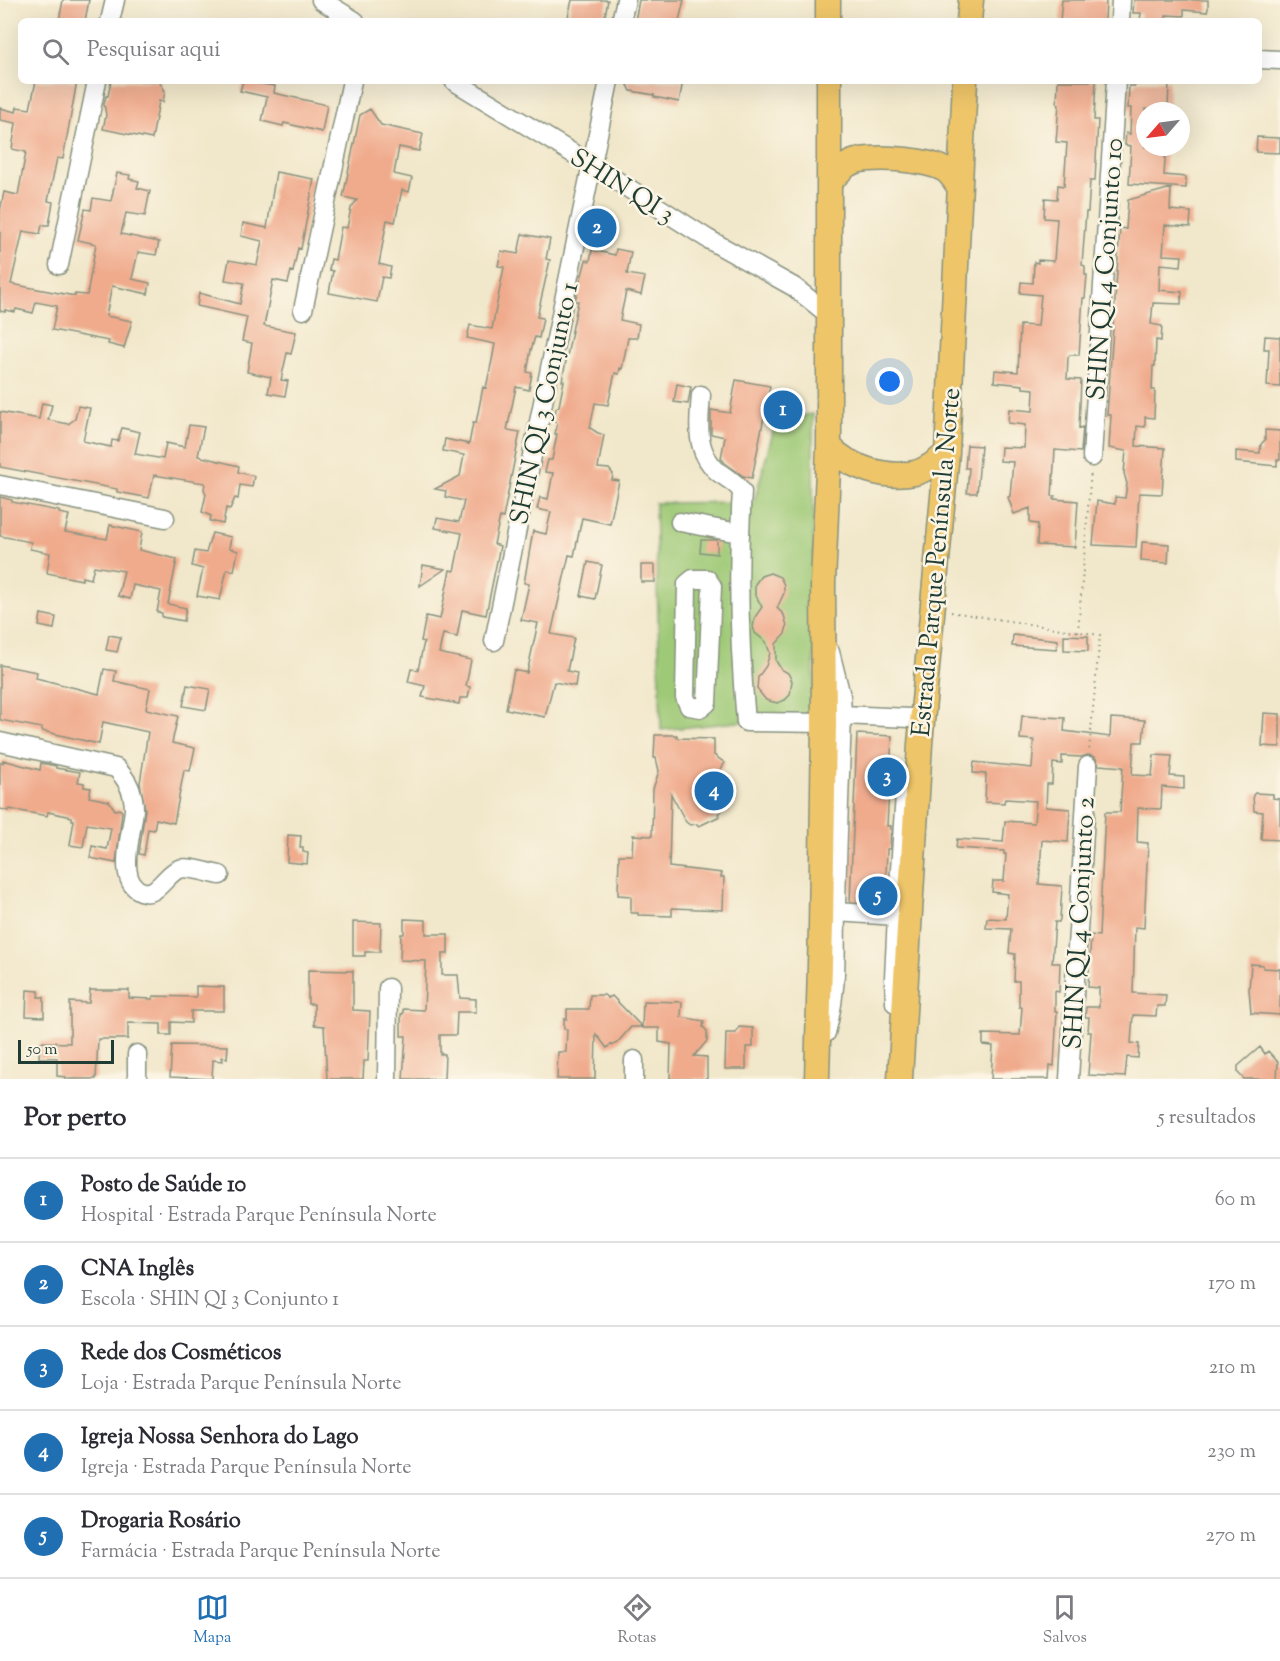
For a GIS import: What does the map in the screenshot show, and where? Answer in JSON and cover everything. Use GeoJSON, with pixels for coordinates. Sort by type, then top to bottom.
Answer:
{"type":"FeatureCollection","features":[{"type":"Feature","properties":{"kind":"main road"},"geometry":{"type":"LineString","coordinates":[[828,0],[828,18]]}},
{"type":"Feature","properties":{"kind":"main road"},"geometry":{"type":"LineString","coordinates":[[968,18],[971,0]]}},
{"type":"Feature","properties":{"kind":"main road"},"geometry":{"type":"LineString","coordinates":[[817,1072],[821,927],[833,719],[823,627],[829,446],[829,84]]}},
{"type":"Feature","properties":{"kind":"main road","name":"Estrada Parque Península Norte"},"geometry":{"type":"LineString","coordinates":[[900,1079],[928,655],[947,453],[965,84]]}},
{"type":"Feature","properties":{"kind":"main road"},"geometry":{"type":"LineString","coordinates":[[829,183],[850,163],[865,160],[889,160],[916,161],[937,166],[950,174],[959,187]]}},
{"type":"Feature","properties":{"kind":"main road"},"geometry":{"type":"LineString","coordinates":[[829,446],[855,466],[892,473],[916,473],[935,463],[947,453]]}},
{"type":"Feature","properties":{"kind":"street"},"geometry":{"type":"LineString","coordinates":[[111,18],[115,0]]}},
{"type":"Feature","properties":{"kind":"street"},"geometry":{"type":"LineString","coordinates":[[321,0],[350,18]]}},
{"type":"Feature","properties":{"kind":"street"},"geometry":{"type":"LineString","coordinates":[[622,18],[626,0]]}},
{"type":"Feature","properties":{"kind":"street"},"geometry":{"type":"LineString","coordinates":[[963,0],[966,18]]}},
{"type":"Feature","properties":{"kind":"street"},"geometry":{"type":"LineString","coordinates":[[1119,18],[1121,0]]}},
{"type":"Feature","properties":{"kind":"street"},"geometry":{"type":"LineString","coordinates":[[1262,58],[1280,60]]}},
{"type":"Feature","properties":{"kind":"street"},"geometry":{"type":"LineString","coordinates":[[59,265],[97,84]]}},
{"type":"Feature","properties":{"kind":"street"},"geometry":{"type":"LineString","coordinates":[[303,310],[351,84]]}},
{"type":"Feature","properties":{"kind":"street","name":"SHIN QI 3"},"geometry":{"type":"LineString","coordinates":[[459,84],[708,239],[794,287],[829,315]]}},
{"type":"Feature","properties":{"kind":"street","name":"SHIN QI 3 Conjunto 1"},"geometry":{"type":"LineString","coordinates":[[494,641],[608,84]]}},
{"type":"Feature","properties":{"kind":"street","name":"SHIN QI 4 Conjunto 10"},"geometry":{"type":"LineString","coordinates":[[1092,457],[1116,84]]}},
{"type":"Feature","properties":{"kind":"street"},"geometry":{"type":"LineString","coordinates":[[794,287],[811,287],[829,282]]}},
{"type":"Feature","properties":{"kind":"street"},"geometry":{"type":"LineString","coordinates":[[701,395],[698,436],[705,455],[715,469],[738,485],[742,492],[739,533],[740,638],[746,722],[910,718]]}},
{"type":"Feature","properties":{"kind":"street"},"geometry":{"type":"LineString","coordinates":[[0,485],[165,518]]}},
{"type":"Feature","properties":{"kind":"street"},"geometry":{"type":"LineString","coordinates":[[680,522],[739,533]]}},
{"type":"Feature","properties":{"kind":"street"},"geometry":{"type":"LineString","coordinates":[[693,579],[707,579],[712,586],[710,641],[707,703],[701,708],[689,706],[685,697],[687,584],[693,579]]}},
{"type":"Feature","properties":{"kind":"street"},"geometry":{"type":"LineString","coordinates":[[710,641],[740,638]]}},
{"type":"Feature","properties":{"kind":"street"},"geometry":{"type":"LineString","coordinates":[[902,1049],[894,992],[910,718],[928,655]]}},
{"type":"Feature","properties":{"kind":"street"},"geometry":{"type":"LineString","coordinates":[[817,1072],[834,997],[836,975],[833,719]]}},
{"type":"Feature","properties":{"kind":"street"},"geometry":{"type":"LineString","coordinates":[[0,742],[116,768],[124,776],[129,783],[134,808],[127,851],[128,873],[138,890],[154,891],[179,869],[185,868],[220,875]]}},
{"type":"Feature","properties":{"kind":"street","name":"SHIN QI 4 Conjunto 2"},"geometry":{"type":"LineString","coordinates":[[1069,1079],[1088,766]]}},
{"type":"Feature","properties":{"kind":"street"},"geometry":{"type":"LineString","coordinates":[[836,912],[897,916]]}},
{"type":"Feature","properties":{"kind":"street"},"geometry":{"type":"LineString","coordinates":[[387,1079],[388,988]]}},
{"type":"Feature","properties":{"kind":"street"},"geometry":{"type":"LineString","coordinates":[[137,1054],[137,1079]]}},
{"type":"Feature","properties":{"kind":"street"},"geometry":{"type":"LineString","coordinates":[[633,1079],[634,1060]]}},
{"type":"Feature","properties":{"kind":"path"},"geometry":{"type":"LineString","coordinates":[[1078,632],[1092,457]]}},
{"type":"Feature","properties":{"kind":"path"},"geometry":{"type":"LineString","coordinates":[[933,610],[1100,635],[1088,766]]}},
{"type":"Feature","properties":{"kind":"green space"},"geometry":{"type":"Polygon","coordinates":[[[813,414],[814,714],[661,730],[655,503],[754,502],[776,421],[813,414]]]}},
{"type":"Feature","properties":{"kind":"building"},"geometry":{"type":"Polygon","coordinates":[[[63,0],[89,0],[86,18],[60,18],[63,0]]]}},
{"type":"Feature","properties":{"kind":"building"},"geometry":{"type":"Polygon","coordinates":[[[572,0],[608,0],[605,18],[568,18],[572,0]]]}},
{"type":"Feature","properties":{"kind":"building"},"geometry":{"type":"Polygon","coordinates":[[[639,0],[684,0],[680,18],[636,18],[639,0]]]}},
{"type":"Feature","properties":{"kind":"building"},"geometry":{"type":"Polygon","coordinates":[[[1062,0],[1106,0],[1105,18],[1060,18],[1062,0]]]}},
{"type":"Feature","properties":{"kind":"building"},"geometry":{"type":"Polygon","coordinates":[[[1134,0],[1208,0],[1207,12],[1184,10],[1184,16],[1166,15],[1166,18],[1140,18],[1141,13],[1133,13],[1134,0]]]}},
{"type":"Feature","properties":{"kind":"building"},"geometry":{"type":"Polygon","coordinates":[[[35,84],[76,84],[63,159],[57,158],[48,201],[53,202],[49,225],[42,225],[40,234],[23,231],[11,284],[75,296],[75,294],[87,295],[96,244],[78,240],[85,209],[91,210],[93,198],[111,201],[117,173],[130,175],[129,179],[139,181],[137,188],[150,191],[145,216],[126,213],[121,234],[159,242],[156,255],[138,252],[132,279],[150,283],[148,294],[112,286],[106,316],[132,321],[124,348],[108,344],[109,341],[52,330],[57,306],[36,302],[33,313],[16,309],[15,312],[0,311],[0,211],[4,192],[18,195],[26,152],[12,149],[16,123],[0,120],[0,108],[16,112],[17,107],[30,109],[35,84]]]}},
{"type":"Feature","properties":{"kind":"building"},"geometry":{"type":"Polygon","coordinates":[[[110,84],[161,84],[165,91],[163,102],[159,101],[152,139],[103,129],[106,115],[104,104],[110,84]]]}},
{"type":"Feature","properties":{"kind":"building"},"geometry":{"type":"Polygon","coordinates":[[[242,84],[275,86],[274,93],[327,105],[322,132],[284,123],[283,126],[262,121],[267,97],[240,91],[242,84]]]}},
{"type":"Feature","properties":{"kind":"building"},"geometry":{"type":"Polygon","coordinates":[[[628,84],[682,84],[679,102],[631,91],[628,84]]]}},
{"type":"Feature","properties":{"kind":"building"},"geometry":{"type":"Polygon","coordinates":[[[1058,84],[1096,84],[1094,120],[1098,120],[1095,181],[1090,181],[1082,265],[1085,266],[1085,275],[1087,275],[1085,298],[1083,298],[1079,355],[1068,357],[1067,379],[1081,380],[1079,428],[1083,427],[1081,452],[1055,450],[1052,496],[1055,496],[1054,499],[1078,501],[1075,547],[1037,545],[1038,524],[1030,523],[1030,508],[1014,514],[1008,497],[1010,496],[1013,462],[1000,461],[1001,447],[1024,448],[1025,425],[1008,423],[1009,409],[1033,411],[1034,389],[1023,388],[1023,385],[994,382],[995,370],[1018,372],[1020,325],[1038,326],[1041,295],[1020,293],[1021,282],[1033,283],[1034,262],[1054,261],[1057,219],[1044,218],[1045,198],[1057,199],[1058,185],[1064,186],[1067,143],[1056,142],[1059,104],[1057,104],[1058,84]]]}},
{"type":"Feature","properties":{"kind":"building"},"geometry":{"type":"Polygon","coordinates":[[[1169,84],[1168,102],[1136,102],[1136,156],[1165,156],[1164,175],[1186,177],[1186,188],[1129,184],[1131,146],[1125,145],[1126,133],[1130,134],[1129,86],[1169,84]]]}},
{"type":"Feature","properties":{"kind":"building"},"geometry":{"type":"Polygon","coordinates":[[[370,109],[381,125],[423,134],[419,151],[399,147],[394,174],[412,178],[409,192],[402,190],[395,222],[387,220],[379,264],[391,267],[389,278],[382,277],[377,302],[329,293],[333,271],[329,270],[331,259],[335,260],[341,227],[347,228],[351,208],[357,200],[343,197],[360,115],[370,109]]]}},
{"type":"Feature","properties":{"kind":"building"},"geometry":{"type":"Polygon","coordinates":[[[1257,137],[1280,138],[1280,153],[1256,152],[1257,137]]]}},
{"type":"Feature","properties":{"kind":"building"},"geometry":{"type":"Polygon","coordinates":[[[276,172],[314,179],[301,249],[298,248],[288,283],[273,280],[264,326],[296,332],[291,354],[287,353],[281,380],[288,381],[285,396],[268,393],[271,377],[247,372],[252,343],[242,341],[247,317],[197,306],[199,293],[240,304],[244,283],[225,280],[229,260],[257,265],[262,241],[241,236],[243,223],[267,228],[276,172]]]}},
{"type":"Feature","properties":{"kind":"building"},"geometry":{"type":"Polygon","coordinates":[[[1171,188],[1170,210],[1191,212],[1190,227],[1165,225],[1163,255],[1182,256],[1181,266],[1160,264],[1159,290],[1182,292],[1181,304],[1153,303],[1151,324],[1162,326],[1161,341],[1156,340],[1155,366],[1153,366],[1154,418],[1145,417],[1145,427],[1137,426],[1136,446],[1165,448],[1162,494],[1139,493],[1136,547],[1093,545],[1097,501],[1115,504],[1115,497],[1125,498],[1127,484],[1124,473],[1126,451],[1109,448],[1111,415],[1107,415],[1120,228],[1126,229],[1128,200],[1171,188]]]}},
{"type":"Feature","properties":{"kind":"building"},"geometry":{"type":"Polygon","coordinates":[[[522,234],[550,239],[546,259],[550,260],[537,317],[543,318],[539,338],[535,337],[531,350],[527,372],[532,373],[529,390],[516,387],[507,430],[520,432],[503,518],[500,517],[494,544],[500,546],[486,615],[462,610],[457,637],[443,634],[439,653],[471,660],[466,686],[470,687],[468,698],[460,698],[459,704],[422,697],[425,686],[408,682],[411,669],[418,670],[424,642],[421,641],[426,616],[440,619],[450,570],[454,571],[462,533],[435,528],[437,518],[459,522],[464,501],[445,497],[446,491],[435,489],[460,476],[464,455],[443,451],[445,439],[469,444],[483,387],[486,388],[495,344],[467,338],[470,325],[492,329],[504,267],[498,266],[501,251],[518,254],[522,234]]]}},
{"type":"Feature","properties":{"kind":"building"},"geometry":{"type":"Polygon","coordinates":[[[616,249],[631,252],[627,274],[645,277],[641,295],[626,291],[620,320],[639,324],[637,338],[628,338],[622,369],[620,368],[619,374],[615,373],[608,405],[595,403],[590,428],[604,435],[598,468],[609,469],[613,474],[612,480],[619,481],[610,524],[582,518],[574,556],[569,555],[551,634],[574,638],[567,671],[577,673],[575,686],[554,682],[545,717],[506,709],[514,670],[527,673],[538,623],[521,620],[529,584],[524,583],[533,531],[546,534],[551,512],[537,509],[540,497],[548,499],[553,473],[545,472],[548,460],[552,460],[557,434],[555,434],[557,423],[554,421],[556,408],[559,406],[564,381],[562,381],[578,301],[575,301],[586,260],[590,261],[592,250],[615,255],[616,249]]]}},
{"type":"Feature","properties":{"kind":"building"},"geometry":{"type":"Polygon","coordinates":[[[1265,336],[1280,337],[1280,387],[1267,386],[1269,349],[1264,349],[1265,336]]]}},
{"type":"Feature","properties":{"kind":"building"},"geometry":{"type":"Polygon","coordinates":[[[736,380],[770,386],[752,478],[743,476],[725,463],[721,458],[725,437],[711,434],[711,410],[730,413],[736,380]]]}},
{"type":"Feature","properties":{"kind":"building"},"geometry":{"type":"Polygon","coordinates":[[[677,384],[691,387],[688,404],[674,402],[677,384]]]}},
{"type":"Feature","properties":{"kind":"building"},"geometry":{"type":"Polygon","coordinates":[[[42,403],[52,405],[48,420],[68,424],[75,419],[78,406],[90,408],[83,441],[111,447],[112,440],[118,441],[122,428],[140,432],[135,454],[163,459],[166,443],[185,447],[189,425],[204,427],[198,456],[239,466],[238,472],[254,476],[252,487],[240,485],[238,499],[235,498],[230,509],[226,508],[223,524],[210,521],[211,516],[202,512],[206,494],[205,483],[154,475],[149,498],[117,492],[117,489],[0,467],[0,412],[39,419],[42,403]]]}},
{"type":"Feature","properties":{"kind":"building"},"geometry":{"type":"Polygon","coordinates":[[[1265,430],[1280,431],[1280,460],[1277,460],[1277,466],[1236,462],[1236,451],[1260,453],[1261,444],[1265,440],[1265,430]]]}},
{"type":"Feature","properties":{"kind":"building"},"geometry":{"type":"Polygon","coordinates":[[[967,445],[981,446],[977,493],[967,493],[969,468],[965,468],[967,445]]]}},
{"type":"Feature","properties":{"kind":"building"},"geometry":{"type":"Polygon","coordinates":[[[0,497],[12,500],[12,502],[69,515],[65,532],[107,539],[110,525],[142,532],[139,550],[177,559],[168,604],[186,608],[184,621],[162,617],[162,613],[157,612],[161,591],[133,585],[130,599],[118,596],[124,571],[94,566],[91,579],[82,577],[82,580],[47,573],[50,553],[30,549],[31,542],[0,536],[0,497]]]}},
{"type":"Feature","properties":{"kind":"building"},"geometry":{"type":"Polygon","coordinates":[[[212,533],[231,537],[229,548],[238,551],[234,571],[227,569],[220,600],[197,596],[203,569],[192,566],[195,551],[206,553],[212,533]]]}},
{"type":"Feature","properties":{"kind":"building"},"geometry":{"type":"Polygon","coordinates":[[[701,540],[717,540],[717,554],[700,552],[701,540]]]}},
{"type":"Feature","properties":{"kind":"building"},"geometry":{"type":"Polygon","coordinates":[[[1142,542],[1169,544],[1168,563],[1141,561],[1142,542]]]}},
{"type":"Feature","properties":{"kind":"building"},"geometry":{"type":"Polygon","coordinates":[[[588,562],[602,565],[595,599],[581,596],[588,562]]]}},
{"type":"Feature","properties":{"kind":"building"},"geometry":{"type":"Polygon","coordinates":[[[423,565],[445,569],[420,586],[423,565]]]}},
{"type":"Feature","properties":{"kind":"building"},"geometry":{"type":"Polygon","coordinates":[[[641,565],[655,565],[655,582],[641,582],[641,565]]]}},
{"type":"Feature","properties":{"kind":"building"},"geometry":{"type":"Polygon","coordinates":[[[770,573],[780,577],[784,585],[784,593],[777,608],[784,615],[787,626],[785,634],[776,644],[776,661],[781,669],[788,673],[792,681],[790,695],[777,703],[766,700],[757,689],[758,677],[766,666],[770,653],[766,642],[755,633],[753,627],[755,617],[762,607],[755,594],[755,584],[761,576],[770,573]]]}},
{"type":"Feature","properties":{"kind":"building"},"geometry":{"type":"Polygon","coordinates":[[[41,614],[56,617],[54,629],[39,626],[41,614]]]}},
{"type":"Feature","properties":{"kind":"building"},"geometry":{"type":"Polygon","coordinates":[[[109,635],[121,637],[117,652],[106,650],[109,635]]]}},
{"type":"Feature","properties":{"kind":"building"},"geometry":{"type":"Polygon","coordinates":[[[1013,635],[1058,640],[1057,649],[1012,646],[1013,635]]]}},
{"type":"Feature","properties":{"kind":"building"},"geometry":{"type":"Polygon","coordinates":[[[1064,635],[1088,636],[1088,651],[1064,650],[1064,635]]]}},
{"type":"Feature","properties":{"kind":"building"},"geometry":{"type":"Polygon","coordinates":[[[0,665],[37,672],[36,678],[99,694],[104,669],[116,671],[114,681],[150,689],[146,709],[178,716],[172,743],[195,748],[190,771],[184,770],[174,823],[156,819],[154,830],[148,829],[144,855],[139,854],[145,809],[140,783],[148,732],[103,722],[99,744],[42,731],[42,728],[0,720],[0,665]]]}},
{"type":"Feature","properties":{"kind":"building"},"geometry":{"type":"Polygon","coordinates":[[[187,685],[210,689],[206,710],[183,706],[187,685]]]}},
{"type":"Feature","properties":{"kind":"building"},"geometry":{"type":"Polygon","coordinates":[[[1264,713],[1280,714],[1280,747],[1262,746],[1264,713]]]}},
{"type":"Feature","properties":{"kind":"building"},"geometry":{"type":"Polygon","coordinates":[[[1022,716],[1065,718],[1064,731],[1110,737],[1111,718],[1145,720],[1143,742],[1134,742],[1132,775],[1152,776],[1154,755],[1172,756],[1170,776],[1184,777],[1184,789],[1162,787],[1161,809],[1138,808],[1137,842],[1148,843],[1144,928],[1135,927],[1133,993],[1166,995],[1165,1006],[1157,1006],[1156,1016],[1133,1015],[1131,1043],[1139,1044],[1138,1058],[1127,1057],[1125,1077],[1088,1075],[1091,1032],[1088,1032],[1089,1017],[1085,1017],[1086,1007],[1099,1007],[1099,988],[1088,987],[1091,935],[1099,936],[1105,812],[1120,812],[1123,767],[1099,765],[1095,757],[1088,755],[1062,756],[1062,764],[1053,763],[1052,784],[1047,784],[1046,807],[1070,809],[1068,842],[1042,840],[1039,884],[1062,886],[1060,919],[1059,922],[1055,922],[1052,963],[1060,963],[1059,992],[1055,991],[1055,1011],[1057,1011],[1054,1066],[1050,1065],[1049,1079],[991,1079],[993,1046],[983,1045],[983,1034],[1020,1035],[1022,1007],[1019,1007],[1019,981],[1014,981],[1015,954],[1009,953],[1011,929],[986,928],[987,918],[1006,919],[1008,894],[992,892],[993,881],[1004,881],[1006,854],[1004,851],[956,848],[957,839],[1003,842],[1005,821],[1034,823],[1036,801],[1005,799],[1004,803],[985,802],[986,774],[973,773],[974,762],[1032,768],[1034,740],[1020,739],[1022,716]]]}},
{"type":"Feature","properties":{"kind":"building"},"geometry":{"type":"Polygon","coordinates":[[[857,734],[892,736],[887,826],[891,826],[890,849],[887,849],[885,904],[850,902],[857,734]]]}},
{"type":"Feature","properties":{"kind":"building"},"geometry":{"type":"Polygon","coordinates":[[[655,735],[714,739],[714,755],[725,763],[715,777],[723,786],[726,797],[726,807],[718,814],[720,816],[699,826],[690,825],[686,822],[671,794],[669,867],[722,873],[721,877],[724,877],[723,910],[672,908],[672,916],[638,915],[638,913],[631,913],[631,896],[618,895],[619,855],[632,855],[633,835],[652,836],[653,789],[659,771],[656,758],[654,758],[655,735]]]}},
{"type":"Feature","properties":{"kind":"building"},"geometry":{"type":"Polygon","coordinates":[[[3,760],[40,770],[41,763],[80,772],[78,782],[84,783],[84,787],[91,788],[89,797],[109,801],[115,810],[120,809],[122,812],[116,863],[90,858],[92,846],[107,849],[111,828],[87,824],[83,847],[70,845],[74,820],[72,817],[48,812],[47,816],[0,809],[0,763],[3,763],[3,760]]]}},
{"type":"Feature","properties":{"kind":"building"},"geometry":{"type":"Polygon","coordinates":[[[1255,793],[1273,794],[1273,798],[1280,799],[1280,840],[1261,839],[1263,812],[1254,811],[1253,795],[1255,793]]]}},
{"type":"Feature","properties":{"kind":"building"},"geometry":{"type":"Polygon","coordinates":[[[288,835],[301,836],[300,848],[303,848],[303,852],[308,853],[307,864],[287,862],[288,835]]]}},
{"type":"Feature","properties":{"kind":"building"},"geometry":{"type":"Polygon","coordinates":[[[404,919],[426,920],[426,934],[448,934],[448,954],[442,954],[442,975],[458,975],[460,998],[476,999],[476,1012],[457,1012],[456,1035],[440,1035],[440,1054],[445,1054],[444,1079],[403,1079],[406,1036],[401,1036],[401,1014],[403,1014],[403,1009],[424,1010],[426,961],[400,960],[404,919]]]}},
{"type":"Feature","properties":{"kind":"building"},"geometry":{"type":"Polygon","coordinates":[[[353,922],[381,923],[380,952],[365,952],[365,956],[353,956],[353,922]]]}},
{"type":"Feature","properties":{"kind":"building"},"geometry":{"type":"Polygon","coordinates":[[[1251,964],[1263,965],[1263,968],[1280,969],[1280,1015],[1251,1013],[1249,989],[1251,964]]]}},
{"type":"Feature","properties":{"kind":"building"},"geometry":{"type":"Polygon","coordinates":[[[308,970],[353,971],[353,1010],[370,1011],[368,1061],[364,1061],[363,1079],[327,1079],[324,1026],[314,1025],[314,1004],[308,1004],[308,970]]]}},
{"type":"Feature","properties":{"kind":"building"},"geometry":{"type":"Polygon","coordinates":[[[196,986],[224,987],[224,1011],[191,1011],[191,1023],[171,1022],[171,1035],[161,1035],[161,1024],[128,1023],[128,1039],[98,1039],[96,1079],[66,1079],[66,1077],[57,1076],[57,1058],[39,1058],[40,1042],[70,1043],[70,1002],[89,1003],[90,990],[129,990],[129,998],[153,999],[153,996],[196,997],[196,986]]]}},
{"type":"Feature","properties":{"kind":"building"},"geometry":{"type":"Polygon","coordinates":[[[27,990],[39,991],[38,997],[44,997],[44,1017],[26,1016],[27,990]]]}},
{"type":"Feature","properties":{"kind":"building"},"geometry":{"type":"Polygon","coordinates":[[[590,995],[604,995],[608,998],[612,996],[642,1027],[631,1027],[617,1043],[607,1048],[596,1034],[595,1079],[557,1079],[558,1052],[566,1052],[567,1029],[564,1029],[564,1019],[567,1019],[567,1009],[589,1009],[590,995]]]}},
{"type":"Feature","properties":{"kind":"building"},"geometry":{"type":"Polygon","coordinates":[[[643,1001],[682,1002],[681,1017],[704,1021],[703,1027],[707,1031],[707,1041],[694,1056],[707,1057],[707,1079],[670,1079],[671,1044],[659,1042],[659,1028],[642,1028],[643,1001]]]}},
{"type":"Feature","properties":{"kind":"building"},"geometry":{"type":"Polygon","coordinates":[[[739,1027],[753,1028],[753,1047],[746,1047],[746,1069],[725,1069],[726,1033],[736,1033],[739,1027]]]}},
{"type":"Feature","properties":{"kind":"building"},"geometry":{"type":"Polygon","coordinates":[[[172,1045],[228,1046],[227,1058],[222,1057],[223,1061],[213,1060],[212,1079],[170,1077],[172,1045]]]}},
{"type":"Feature","properties":{"kind":"building"},"geometry":{"type":"Polygon","coordinates":[[[1260,1047],[1265,1054],[1268,1051],[1278,1062],[1277,1079],[1244,1079],[1238,1073],[1238,1066],[1260,1047]]]}},
{"type":"Feature","properties":{"kind":"place","name":"CNA Inglês"},"geometry":{"type":"Point","coordinates":[597,228]}},
{"type":"Feature","properties":{"kind":"place","name":"Posto de Saúde 10"},"geometry":{"type":"Point","coordinates":[783,410]}},
{"type":"Feature","properties":{"kind":"place","name":"Rede dos Cosméticos"},"geometry":{"type":"Point","coordinates":[887,777]}},
{"type":"Feature","properties":{"kind":"place","name":"Igreja Nossa Senhora do Lago"},"geometry":{"type":"Point","coordinates":[714,791]}},
{"type":"Feature","properties":{"kind":"place","name":"Drogaria Rosário"},"geometry":{"type":"Point","coordinates":[878,896]}}]}
